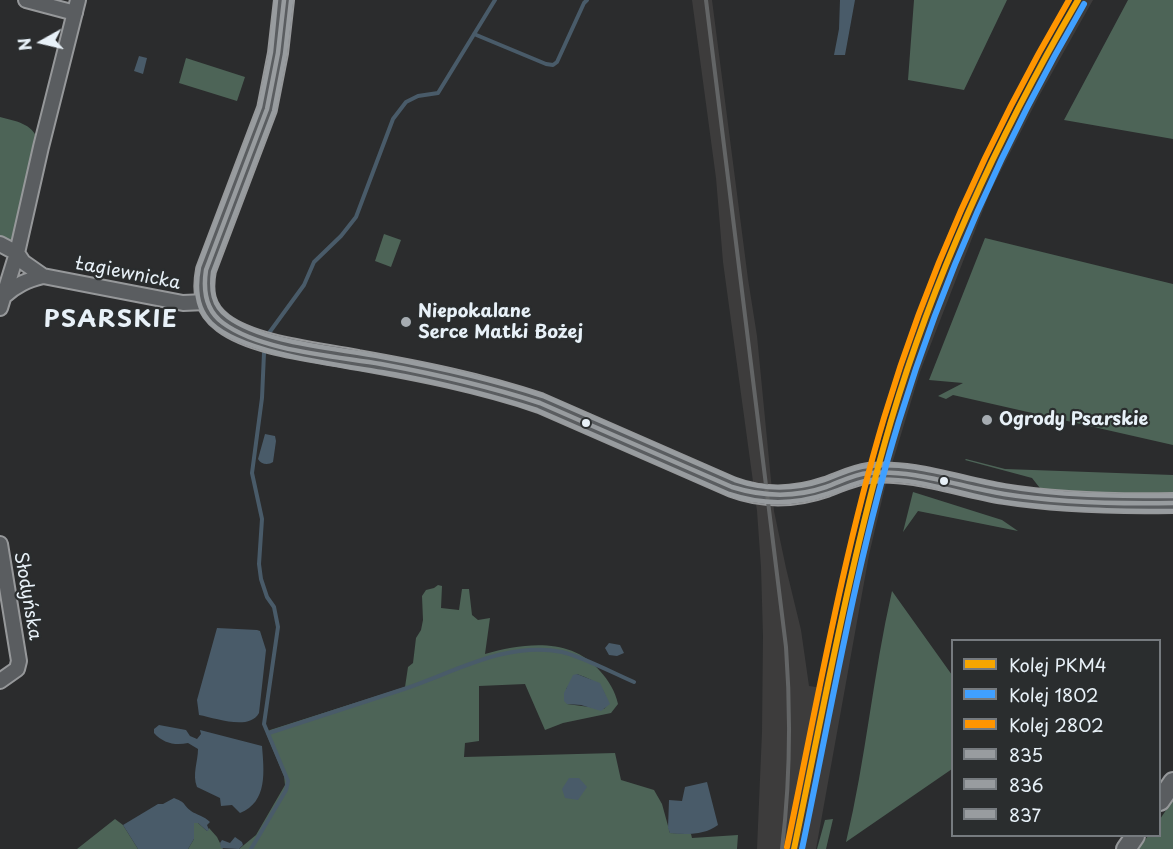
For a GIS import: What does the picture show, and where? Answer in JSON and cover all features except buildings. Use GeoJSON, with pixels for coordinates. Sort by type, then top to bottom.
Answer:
{"type":"FeatureCollection","features":[{"type":"Feature","properties":{"kind":"street"},"geometry":{"type":"LineString","coordinates":[[2,302],[17,253],[43,137],[77,6],[26,0]]}},
{"type":"Feature","properties":{"kind":"street"},"geometry":{"type":"LineString","coordinates":[[284,0],[273,87],[261,128],[209,258],[203,288],[206,302],[224,324],[253,338],[449,377],[514,394],[732,487],[754,494],[772,497],[799,495],[858,475],[877,473],[908,474],[991,492],[1040,499],[1100,503],[1173,503]]}},
{"type":"Feature","properties":{"kind":"street","name":"Łagiewnicka"},"geometry":{"type":"LineString","coordinates":[[0,244],[17,253],[23,262],[43,276],[183,303],[206,302]]}},
{"type":"Feature","properties":{"kind":"street"},"geometry":{"type":"LineString","coordinates":[[2,302],[22,282],[43,276]]}},
{"type":"Feature","properties":{"kind":"street","name":"Słodyńska"},"geometry":{"type":"LineString","coordinates":[[0,544],[19,661],[17,669],[0,681]]}},
{"type":"Feature","properties":{"kind":"street"},"geometry":{"type":"LineString","coordinates":[[1161,800],[1173,782]]}},
{"type":"Feature","properties":{"kind":"shaded area"},"geometry":{"type":"Polygon","coordinates":[[[692,0],[712,0],[757,336],[774,511],[801,630],[809,686],[823,688],[870,483],[903,369],[926,304],[975,187],[1039,61],[1074,0],[1093,0],[1039,96],[990,192],[920,372],[885,487],[869,555],[816,849],[757,849],[763,636],[757,511],[723,262],[716,178],[692,0]]]}},
{"type":"Feature","properties":{"kind":"green space"},"geometry":{"type":"Polygon","coordinates":[[[914,0],[1007,0],[964,90],[908,80],[914,0]]]}},
{"type":"Feature","properties":{"kind":"green space"},"geometry":{"type":"Polygon","coordinates":[[[1128,0],[1173,0],[1173,139],[1064,120],[1128,0]]]}},
{"type":"Feature","properties":{"kind":"green space"},"geometry":{"type":"Polygon","coordinates":[[[186,58],[245,77],[237,101],[179,83],[186,58]]]}},
{"type":"Feature","properties":{"kind":"green space"},"geometry":{"type":"Polygon","coordinates":[[[0,117],[27,126],[38,140],[16,244],[0,240],[0,117]]]}},
{"type":"Feature","properties":{"kind":"green space"},"geometry":{"type":"Polygon","coordinates":[[[384,234],[401,240],[391,267],[375,261],[384,234]]]}},
{"type":"Feature","properties":{"kind":"green space"},"geometry":{"type":"Polygon","coordinates":[[[985,238],[1173,284],[1173,445],[953,395],[946,399],[938,396],[963,383],[929,380],[985,238]]]}},
{"type":"Feature","properties":{"kind":"green space"},"geometry":{"type":"Polygon","coordinates":[[[966,459],[1005,469],[1173,475],[1173,498],[1043,492],[1032,478],[966,459]]]}},
{"type":"Feature","properties":{"kind":"green space"},"geometry":{"type":"Polygon","coordinates":[[[913,492],[1002,520],[1018,531],[918,511],[903,532],[913,492]]]}},
{"type":"Feature","properties":{"kind":"green space"},"geometry":{"type":"Polygon","coordinates":[[[438,585],[442,586],[441,608],[459,610],[462,589],[469,589],[472,615],[478,620],[490,618],[485,654],[531,646],[561,648],[575,652],[588,660],[609,682],[618,704],[611,713],[563,723],[545,730],[525,684],[479,686],[479,741],[465,743],[464,757],[615,753],[621,780],[654,790],[662,804],[670,833],[691,834],[692,838],[738,835],[737,849],[239,849],[256,835],[285,785],[284,776],[266,733],[405,687],[408,667],[413,663],[416,638],[423,620],[422,596],[426,590],[438,585]],[[577,674],[566,689],[567,704],[604,709],[607,705],[602,688],[594,681],[577,674]]]}},
{"type":"Feature","properties":{"kind":"green space"},"geometry":{"type":"Polygon","coordinates":[[[892,591],[951,674],[951,770],[846,842],[859,779],[892,591]]]}},
{"type":"Feature","properties":{"kind":"green space"},"geometry":{"type":"Polygon","coordinates":[[[1173,800],[1173,849],[1138,849],[1147,837],[1161,837],[1161,818],[1173,800]]]}},
{"type":"Feature","properties":{"kind":"green space"},"geometry":{"type":"Polygon","coordinates":[[[115,819],[123,825],[138,849],[77,849],[115,819]]]}},
{"type":"Feature","properties":{"kind":"green space"},"geometry":{"type":"Polygon","coordinates":[[[833,819],[826,849],[817,849],[825,820],[833,819]]]}},
{"type":"Feature","properties":{"kind":"green space"},"geometry":{"type":"Polygon","coordinates":[[[194,823],[198,823],[207,831],[209,828],[223,849],[188,849],[194,839],[194,823]]]}},
{"type":"Feature","properties":{"kind":"water"},"geometry":{"type":"Polygon","coordinates":[[[840,0],[855,0],[845,55],[834,55],[839,29],[840,0]]]}},
{"type":"Feature","properties":{"kind":"water"},"geometry":{"type":"Polygon","coordinates":[[[139,56],[147,58],[143,74],[134,71],[139,56]]]}},
{"type":"Feature","properties":{"kind":"water"},"geometry":{"type":"Polygon","coordinates":[[[265,434],[275,436],[276,441],[273,462],[267,464],[258,459],[265,434]]]}},
{"type":"Feature","properties":{"kind":"water"},"geometry":{"type":"Polygon","coordinates":[[[217,628],[260,631],[266,650],[259,713],[248,721],[232,722],[199,715],[197,700],[217,628]]]}},
{"type":"Feature","properties":{"kind":"water"},"geometry":{"type":"Polygon","coordinates":[[[609,643],[620,645],[624,653],[617,656],[609,655],[605,648],[609,643]]]}},
{"type":"Feature","properties":{"kind":"water"},"geometry":{"type":"Polygon","coordinates":[[[577,674],[600,683],[610,704],[601,711],[581,705],[567,704],[564,701],[564,693],[573,675],[577,674]]]}},
{"type":"Feature","properties":{"kind":"water"},"geometry":{"type":"Polygon","coordinates":[[[159,725],[186,730],[190,736],[197,739],[201,734],[200,730],[262,746],[262,785],[256,801],[240,813],[232,805],[221,806],[220,798],[197,787],[195,773],[198,749],[188,743],[174,744],[161,739],[154,733],[154,729],[159,725]]]}},
{"type":"Feature","properties":{"kind":"water"},"geometry":{"type":"Polygon","coordinates":[[[569,778],[579,778],[587,787],[578,800],[565,798],[562,789],[569,778]]]}},
{"type":"Feature","properties":{"kind":"water"},"geometry":{"type":"Polygon","coordinates":[[[707,782],[718,825],[695,834],[670,833],[668,828],[669,800],[682,801],[685,787],[707,782]]]}},
{"type":"Feature","properties":{"kind":"water"},"geometry":{"type":"Polygon","coordinates":[[[174,798],[210,822],[207,825],[209,830],[194,823],[194,839],[188,849],[138,849],[123,825],[158,804],[174,798]]]}},
{"type":"Feature","properties":{"kind":"water"},"geometry":{"type":"Polygon","coordinates":[[[235,837],[243,845],[239,849],[221,848],[222,840],[230,843],[235,837]]]}},
{"type":"Feature","properties":{"kind":"waterway"},"geometry":{"type":"LineString","coordinates":[[269,333],[304,285],[314,262],[341,236],[356,217],[393,119],[406,102],[418,96],[438,93],[495,0]]}},
{"type":"Feature","properties":{"kind":"waterway"},"geometry":{"type":"LineString","coordinates":[[474,34],[553,65],[557,62],[587,0]]}},
{"type":"Feature","properties":{"kind":"waterway"},"geometry":{"type":"LineString","coordinates":[[251,849],[286,790],[288,781],[264,724],[278,627],[274,607],[267,597],[261,579],[259,564],[262,519],[252,473],[262,398],[264,353]]}},
{"type":"Feature","properties":{"kind":"waterway"},"geometry":{"type":"LineString","coordinates":[[269,733],[404,689],[481,660],[521,651],[541,650],[570,654],[634,682]]}},
{"type":"Feature","properties":{"kind":"railway"},"geometry":{"type":"LineString","coordinates":[[706,0],[786,647],[789,748],[782,849]]}},
{"type":"Feature","properties":{"kind":"rail line","name":"2802"},"geometry":{"type":"LineString","coordinates":[[787,847],[855,524],[901,363],[964,203],[1014,100],[1069,0]]}},
{"type":"Feature","properties":{"kind":"rail line","name":"PKM4"},"geometry":{"type":"LineString","coordinates":[[794,849],[838,634],[863,527],[908,366],[949,258],[996,153],[1049,50],[1078,0]]}},
{"type":"Feature","properties":{"kind":"rail line","name":"1802"},"geometry":{"type":"LineString","coordinates":[[802,849],[857,580],[884,474],[917,366],[957,259],[1003,155],[1084,4]]}},
{"type":"Feature","properties":{"kind":"transit line","name":"836"},"geometry":{"type":"LineString","coordinates":[[276,0],[271,52],[260,107],[199,267],[197,290],[202,311],[211,323],[227,335],[249,344],[302,359],[421,379],[537,410],[741,498],[766,502],[790,502],[815,498],[864,481],[887,480],[921,483],[988,499],[1026,505],[1089,510],[1173,511]]}},
{"type":"Feature","properties":{"kind":"transit line","name":"835"},"geometry":{"type":"LineString","coordinates":[[284,0],[278,53],[267,109],[206,270],[205,292],[209,306],[223,323],[257,340],[277,346],[421,372],[540,403],[732,487],[756,493],[779,495],[802,493],[858,475],[886,472],[920,476],[1004,494],[1046,499],[1110,503],[1173,503]]}},
{"type":"Feature","properties":{"kind":"transit line","name":"837"},"geometry":{"type":"LineString","coordinates":[[291,1],[285,54],[274,111],[213,272],[212,285],[219,308],[243,326],[302,344],[423,365],[543,396],[735,480],[757,486],[780,488],[802,486],[857,468],[885,465],[919,468],[987,483],[1046,492],[1173,496]]}},
{"type":"Feature","properties":{"kind":"place","name":"Niepokalane Serce Matki Bożej"},"geometry":{"type":"Point","coordinates":[406,322]}},
{"type":"Feature","properties":{"kind":"place","name":"Ogrody Psarskie"},"geometry":{"type":"Point","coordinates":[987,420]}},
{"type":"Feature","properties":{"kind":"district","name":"PSARSKIE"},"geometry":{"type":"Point","coordinates":[111,320]}}]}
